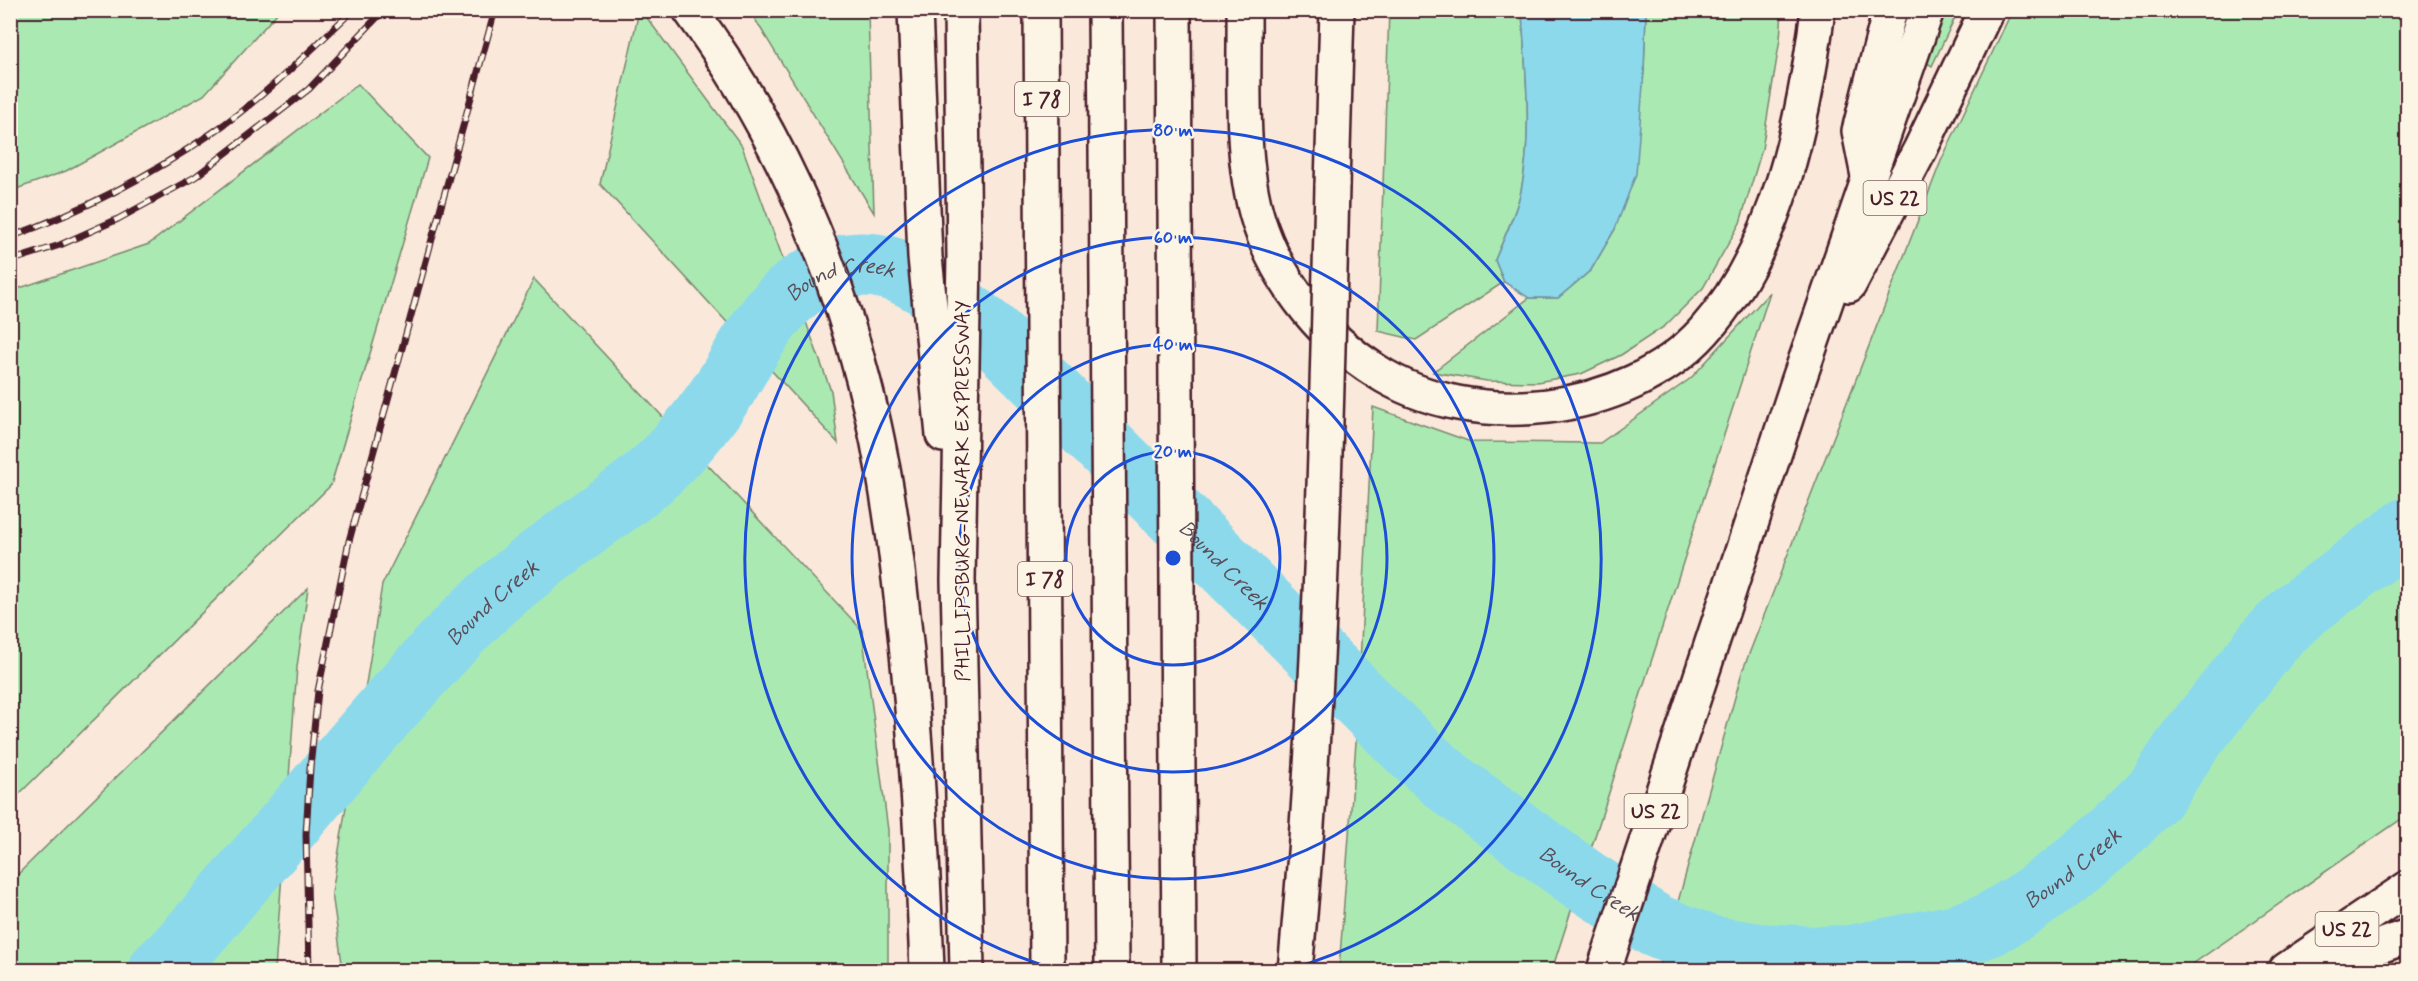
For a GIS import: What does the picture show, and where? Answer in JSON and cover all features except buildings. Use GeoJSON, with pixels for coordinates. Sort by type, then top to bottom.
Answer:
{"type":"FeatureCollection","features":[{"type":"Feature","properties":{"kind":"highway"},"geometry":{"type":"LineString","coordinates":[[690,10],[745,91],[782,159],[827,265],[863,379],[885,482],[902,599],[922,842],[927,970]]}},
{"type":"Feature","properties":{"kind":"highway"},"geometry":{"type":"LineString","coordinates":[[915,10],[925,257],[958,580]]}},
{"type":"Feature","properties":{"kind":"highway","name":"PHILLIPSBURG-NEWARK EXPRESSWAY"},"geometry":{"type":"LineString","coordinates":[[962,10],[964,257],[958,580],[967,970]]}},
{"type":"Feature","properties":{"kind":"highway","name":"I 78"},"geometry":{"type":"LineString","coordinates":[[1041,10],[1047,970]]}},
{"type":"Feature","properties":{"kind":"highway"},"geometry":{"type":"LineString","coordinates":[[1105,10],[1112,970]]}},
{"type":"Feature","properties":{"kind":"highway"},"geometry":{"type":"LineString","coordinates":[[1174,10],[1179,970]]}},
{"type":"Feature","properties":{"kind":"highway"},"geometry":{"type":"LineString","coordinates":[[1244,10],[1246,139],[1252,193],[1262,231],[1291,286],[1309,312],[1332,337],[1378,373],[1405,386],[1459,403],[1519,408],[1577,403],[1635,382],[1685,350],[1721,309],[1749,268],[1774,207],[1798,128],[1818,10]]}},
{"type":"Feature","properties":{"kind":"highway"},"geometry":{"type":"LineString","coordinates":[[1294,970],[1306,842],[1321,590],[1336,10]]}},
{"type":"Feature","properties":{"kind":"highway"},"geometry":{"type":"LineString","coordinates":[[1869,178],[1859,131],[1890,10]]}},
{"type":"Feature","properties":{"kind":"highway"},"geometry":{"type":"LineString","coordinates":[[1798,382],[1927,10]]}},
{"type":"Feature","properties":{"kind":"highway","name":"US 22"},"geometry":{"type":"LineString","coordinates":[[1604,970],[1798,382],[1920,150],[1987,10]]}},
{"type":"Feature","properties":{"kind":"highway","name":"US 22"},"geometry":{"type":"LineString","coordinates":[[2286,970],[2408,888]]}},
{"type":"Feature","properties":{"kind":"highway"},"geometry":{"type":"LineString","coordinates":[[2312,970],[2408,936]]}},
{"type":"Feature","properties":{"kind":"green space"},"geometry":{"type":"Polygon","coordinates":[[[11,11],[277,11],[204,95],[66,171],[11,191],[11,11]]]}},
{"type":"Feature","properties":{"kind":"green space"},"geometry":{"type":"Polygon","coordinates":[[[639,11],[642,11],[742,146],[831,391],[838,443],[600,184],[639,11]]]}},
{"type":"Feature","properties":{"kind":"green space"},"geometry":{"type":"Polygon","coordinates":[[[750,11],[868,11],[874,213],[750,11]]]}},
{"type":"Feature","properties":{"kind":"green space"},"geometry":{"type":"Polygon","coordinates":[[[1389,11],[1522,11],[1527,147],[1519,200],[1495,260],[1504,282],[1416,340],[1378,331],[1389,11]]]}},
{"type":"Feature","properties":{"kind":"green space"},"geometry":{"type":"Polygon","coordinates":[[[1646,11],[1782,11],[1780,39],[1762,149],[1740,223],[1703,288],[1665,326],[1621,355],[1581,374],[1537,382],[1487,381],[1433,372],[1529,298],[1558,298],[1591,270],[1615,229],[1644,72],[1646,11]]]}},
{"type":"Feature","properties":{"kind":"green space"},"geometry":{"type":"Polygon","coordinates":[[[1944,11],[1958,11],[1932,66],[1927,63],[1944,11]]]}},
{"type":"Feature","properties":{"kind":"green space"},"geometry":{"type":"Polygon","coordinates":[[[2012,11],[2407,11],[2407,815],[2184,970],[1659,970],[1742,672],[1941,161],[2012,11]]]}},
{"type":"Feature","properties":{"kind":"green space"},"geometry":{"type":"Polygon","coordinates":[[[358,84],[428,158],[331,485],[11,802],[11,291],[149,244],[358,84]]]}},
{"type":"Feature","properties":{"kind":"green space"},"geometry":{"type":"Polygon","coordinates":[[[534,279],[862,630],[888,830],[888,970],[343,970],[332,893],[382,585],[534,279]]]}},
{"type":"Feature","properties":{"kind":"green space"},"geometry":{"type":"Polygon","coordinates":[[[1770,292],[1552,970],[1339,970],[1356,742],[1373,407],[1471,442],[1600,443],[1691,378],[1770,292]]]}},
{"type":"Feature","properties":{"kind":"green space"},"geometry":{"type":"Polygon","coordinates":[[[308,588],[297,667],[275,970],[11,970],[11,881],[308,588]]]}},
{"type":"Feature","properties":{"kind":"water"},"geometry":{"type":"Polygon","coordinates":[[[1522,11],[1646,11],[1636,174],[1615,229],[1591,270],[1558,298],[1529,298],[1504,282],[1495,260],[1516,208],[1525,169],[1527,101],[1522,11]]]}},
{"type":"Feature","properties":{"kind":"waterway","name":"Bound Creek"},"geometry":{"type":"LineString","coordinates":[[160,970],[192,938],[431,660],[489,602],[520,575],[632,491],[665,463],[713,405],[758,334],[784,301],[799,287],[837,268],[859,265],[881,266],[901,272],[920,281],[957,306],[991,333],[1414,752],[1453,786],[1585,881],[1656,926],[1709,947],[1760,955],[1851,957],[1957,936],[1989,925],[2023,905],[2063,877],[2111,837],[2157,791],[2187,745],[2273,636],[2299,611],[2408,529]]}},
{"type":"Feature","properties":{"kind":"railway"},"geometry":{"type":"LineString","coordinates":[[10,237],[89,204],[140,178],[188,149],[267,90],[353,10]]}},
{"type":"Feature","properties":{"kind":"railway"},"geometry":{"type":"LineString","coordinates":[[10,261],[60,245],[118,219],[195,177],[309,89],[384,10]]}},
{"type":"Feature","properties":{"kind":"railway"},"geometry":{"type":"LineString","coordinates":[[309,970],[306,834],[318,691],[349,541],[495,10]]}}]}
